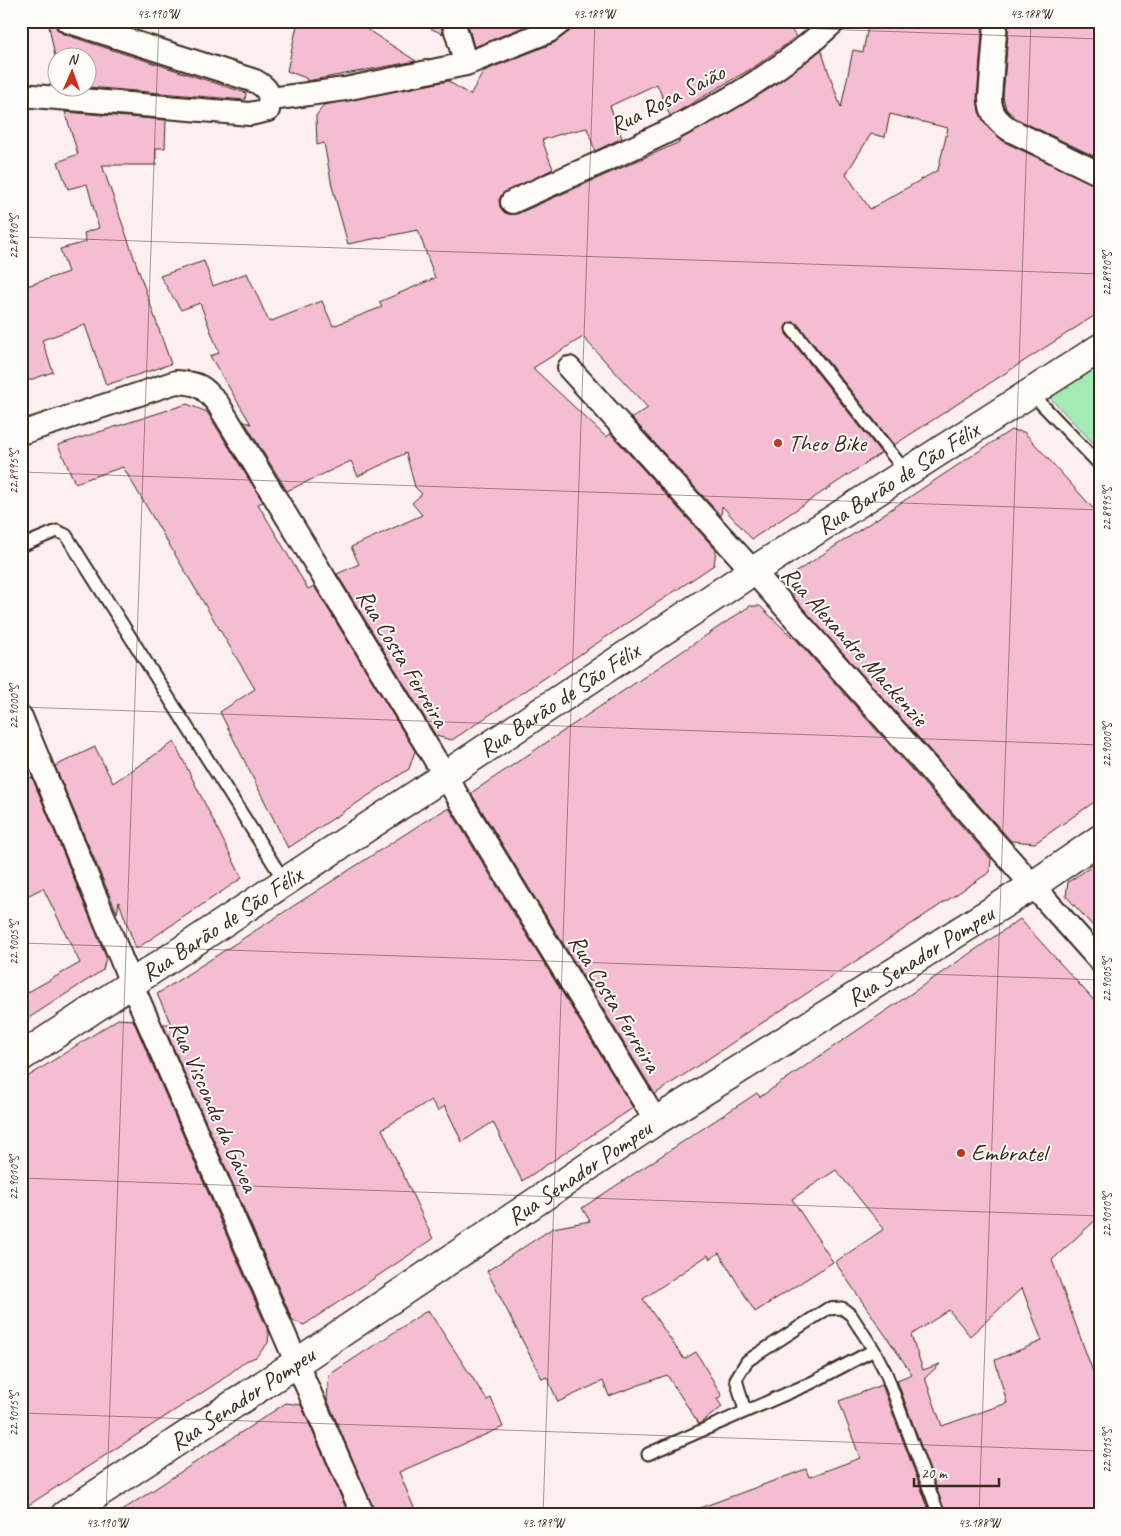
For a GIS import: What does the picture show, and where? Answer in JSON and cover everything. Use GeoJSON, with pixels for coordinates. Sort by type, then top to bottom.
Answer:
{"type":"FeatureCollection","features":[{"type":"Feature","properties":{"kind":"street"},"geometry":{"type":"LineString","coordinates":[[21,95],[250,114],[268,110],[270,99],[264,86],[255,81],[68,21]]}},
{"type":"Feature","properties":{"kind":"street"},"geometry":{"type":"LineString","coordinates":[[453,21],[466,64]]}},
{"type":"Feature","properties":{"kind":"street"},"geometry":{"type":"LineString","coordinates":[[270,99],[345,89],[466,64],[549,31],[562,21]]}},
{"type":"Feature","properties":{"kind":"street","name":"Rua Rosa Saião"},"geometry":{"type":"LineString","coordinates":[[512,202],[688,122],[762,79],[835,21]]}},
{"type":"Feature","properties":{"kind":"street"},"geometry":{"type":"LineString","coordinates":[[996,21],[990,109],[998,121],[1010,130],[1100,174]]}},
{"type":"Feature","properties":{"kind":"street","name":"Rua Barão de São Félix"},"geometry":{"type":"LineString","coordinates":[[21,1057],[753,571],[1030,391],[1100,348]]}},
{"type":"Feature","properties":{"kind":"street","name":"Rua Alexandre Mackenzie"},"geometry":{"type":"LineString","coordinates":[[569,368],[753,571],[1100,961]]}},
{"type":"Feature","properties":{"kind":"street","name":"Rua Costa Ferreira"},"geometry":{"type":"LineString","coordinates":[[21,433],[176,382],[192,382],[205,388],[218,404],[656,1121]]}},
{"type":"Feature","properties":{"kind":"street","name":"Rua Visconde da Gávea"},"geometry":{"type":"LineString","coordinates":[[21,717],[132,985],[298,1362],[363,1515]]}},
{"type":"Feature","properties":{"kind":"street","name":"Rua Senador Pompeu"},"geometry":{"type":"LineString","coordinates":[[65,1515],[298,1362],[656,1121],[1032,886],[1100,839]]}},
{"type":"Feature","properties":{"kind":"lane"},"geometry":{"type":"LineString","coordinates":[[792,329],[906,472]]}},
{"type":"Feature","properties":{"kind":"lane"},"geometry":{"type":"LineString","coordinates":[[1030,391],[1100,465]]}},
{"type":"Feature","properties":{"kind":"lane"},"geometry":{"type":"LineString","coordinates":[[21,546],[58,531],[66,535],[285,882]]}},
{"type":"Feature","properties":{"kind":"lane"},"geometry":{"type":"LineString","coordinates":[[745,1411],[736,1379],[747,1361],[827,1309],[842,1308],[851,1315],[874,1350],[886,1373],[939,1515]]}},
{"type":"Feature","properties":{"kind":"lane"},"geometry":{"type":"LineString","coordinates":[[648,1454],[811,1383],[874,1350]]}},
{"type":"Feature","properties":{"kind":"green space"},"geometry":{"type":"Polygon","coordinates":[[[1100,363],[1100,450],[1050,398],[1100,363]]]}},
{"type":"Feature","properties":{"kind":"building"},"geometry":{"type":"Polygon","coordinates":[[[48,21],[54,21],[57,29],[63,34],[246,93],[245,100],[98,88],[98,48],[53,48],[48,21]]]}},
{"type":"Feature","properties":{"kind":"building"},"geometry":{"type":"Polygon","coordinates":[[[298,21],[354,21],[416,61],[307,81],[306,78],[287,71],[298,21]]]}},
{"type":"Feature","properties":{"kind":"building"},"geometry":{"type":"Polygon","coordinates":[[[414,21],[440,21],[443,34],[414,21]]]}},
{"type":"Feature","properties":{"kind":"building"},"geometry":{"type":"Polygon","coordinates":[[[467,21],[538,21],[474,47],[467,21]]]}},
{"type":"Feature","properties":{"kind":"building"},"geometry":{"type":"Polygon","coordinates":[[[575,21],[786,21],[796,37],[754,67],[670,116],[657,84],[610,106],[622,138],[595,151],[587,128],[542,140],[553,169],[502,194],[499,200],[500,207],[505,213],[517,214],[680,142],[679,140],[769,89],[821,50],[841,108],[853,50],[863,52],[869,21],[983,21],[977,98],[979,112],[985,124],[1004,142],[1100,187],[1100,312],[894,445],[798,324],[794,322],[788,323],[785,327],[786,334],[881,453],[752,539],[722,506],[721,516],[632,418],[648,408],[583,337],[533,368],[606,437],[611,434],[716,550],[714,565],[452,740],[436,736],[337,574],[359,564],[351,547],[422,515],[412,503],[422,494],[415,487],[406,453],[358,476],[351,461],[287,491],[244,421],[251,424],[210,356],[219,353],[200,303],[181,310],[160,276],[204,261],[213,286],[247,273],[269,322],[322,301],[333,326],[382,307],[379,302],[435,278],[418,230],[348,244],[332,186],[324,143],[317,145],[316,116],[324,105],[448,81],[470,95],[484,71],[554,43],[570,31],[575,21]],[[890,114],[885,137],[871,134],[846,174],[870,209],[938,170],[948,128],[890,114]]]}},
{"type":"Feature","properties":{"kind":"building"},"geometry":{"type":"Polygon","coordinates":[[[1009,21],[1100,21],[1100,159],[1017,119],[1006,109],[1003,97],[1009,21]]]}},
{"type":"Feature","properties":{"kind":"building"},"geometry":{"type":"Polygon","coordinates":[[[65,112],[166,120],[165,148],[156,148],[156,165],[102,165],[171,364],[106,385],[85,325],[42,340],[53,372],[21,383],[21,288],[68,272],[60,249],[86,242],[84,233],[99,228],[87,184],[68,189],[58,162],[78,154],[65,112]]]}},
{"type":"Feature","properties":{"kind":"building"},"geometry":{"type":"Polygon","coordinates":[[[187,404],[207,412],[263,502],[258,504],[308,589],[314,586],[415,751],[409,769],[288,848],[220,712],[255,689],[123,467],[75,483],[58,445],[187,404]]]}},
{"type":"Feature","properties":{"kind":"building"},"geometry":{"type":"Polygon","coordinates":[[[1011,430],[1024,432],[1100,516],[1100,798],[1035,843],[1011,841],[793,597],[793,574],[1011,430]]]}},
{"type":"Feature","properties":{"kind":"building"},"geometry":{"type":"Polygon","coordinates":[[[750,606],[760,606],[793,638],[793,636],[991,859],[990,872],[655,1094],[471,793],[750,606]]]}},
{"type":"Feature","properties":{"kind":"building"},"geometry":{"type":"Polygon","coordinates":[[[174,742],[242,878],[136,949],[119,902],[117,913],[55,766],[95,747],[113,783],[174,742]]]}},
{"type":"Feature","properties":{"kind":"building"},"geometry":{"type":"Polygon","coordinates":[[[32,777],[106,957],[103,970],[21,1023],[21,996],[80,963],[43,888],[21,899],[21,782],[32,777]]]}},
{"type":"Feature","properties":{"kind":"building"},"geometry":{"type":"Polygon","coordinates":[[[449,808],[633,1108],[522,1181],[493,1122],[462,1142],[445,1106],[438,1111],[431,1100],[382,1129],[433,1239],[304,1325],[293,1321],[163,1024],[171,1024],[157,994],[430,818],[449,808]]]}},
{"type":"Feature","properties":{"kind":"building"},"geometry":{"type":"Polygon","coordinates":[[[1100,861],[1100,934],[1066,896],[1068,882],[1100,861]]]}},
{"type":"Feature","properties":{"kind":"building"},"geometry":{"type":"Polygon","coordinates":[[[1020,919],[1100,1007],[1100,1216],[1052,1260],[1100,1391],[1100,1515],[946,1515],[897,1380],[912,1374],[835,1262],[884,1229],[836,1170],[792,1199],[833,1262],[755,1312],[719,1253],[710,1259],[708,1255],[643,1299],[684,1359],[696,1352],[722,1396],[717,1399],[722,1407],[699,1424],[667,1375],[609,1396],[603,1381],[558,1402],[547,1377],[542,1379],[487,1271],[553,1228],[590,1221],[582,1208],[757,1093],[760,1097],[1020,919]],[[1022,1288],[970,1336],[949,1310],[911,1335],[923,1370],[940,1364],[925,1378],[942,1426],[1007,1403],[995,1360],[1042,1341],[1022,1288]]]}},
{"type":"Feature","properties":{"kind":"building"},"geometry":{"type":"Polygon","coordinates":[[[118,1019],[133,1020],[269,1333],[268,1343],[256,1357],[246,1361],[220,1381],[21,1510],[21,1081],[118,1019]]]}},
{"type":"Feature","properties":{"kind":"building"},"geometry":{"type":"Polygon","coordinates":[[[428,1310],[487,1400],[491,1398],[503,1427],[399,1472],[417,1515],[376,1515],[327,1399],[329,1375],[428,1310]]]}},
{"type":"Feature","properties":{"kind":"building"},"geometry":{"type":"Polygon","coordinates":[[[882,1385],[931,1515],[689,1515],[689,1512],[806,1469],[809,1477],[860,1458],[839,1401],[882,1385]]]}},
{"type":"Feature","properties":{"kind":"building"},"geometry":{"type":"Polygon","coordinates":[[[286,1403],[301,1405],[349,1515],[115,1515],[286,1403]]]}},
{"type":"Feature","properties":{"kind":"place","name":"Theo Bike"},"geometry":{"type":"Point","coordinates":[778,443]}},
{"type":"Feature","properties":{"kind":"place","name":"Embratel"},"geometry":{"type":"Point","coordinates":[961,1153]}}]}
